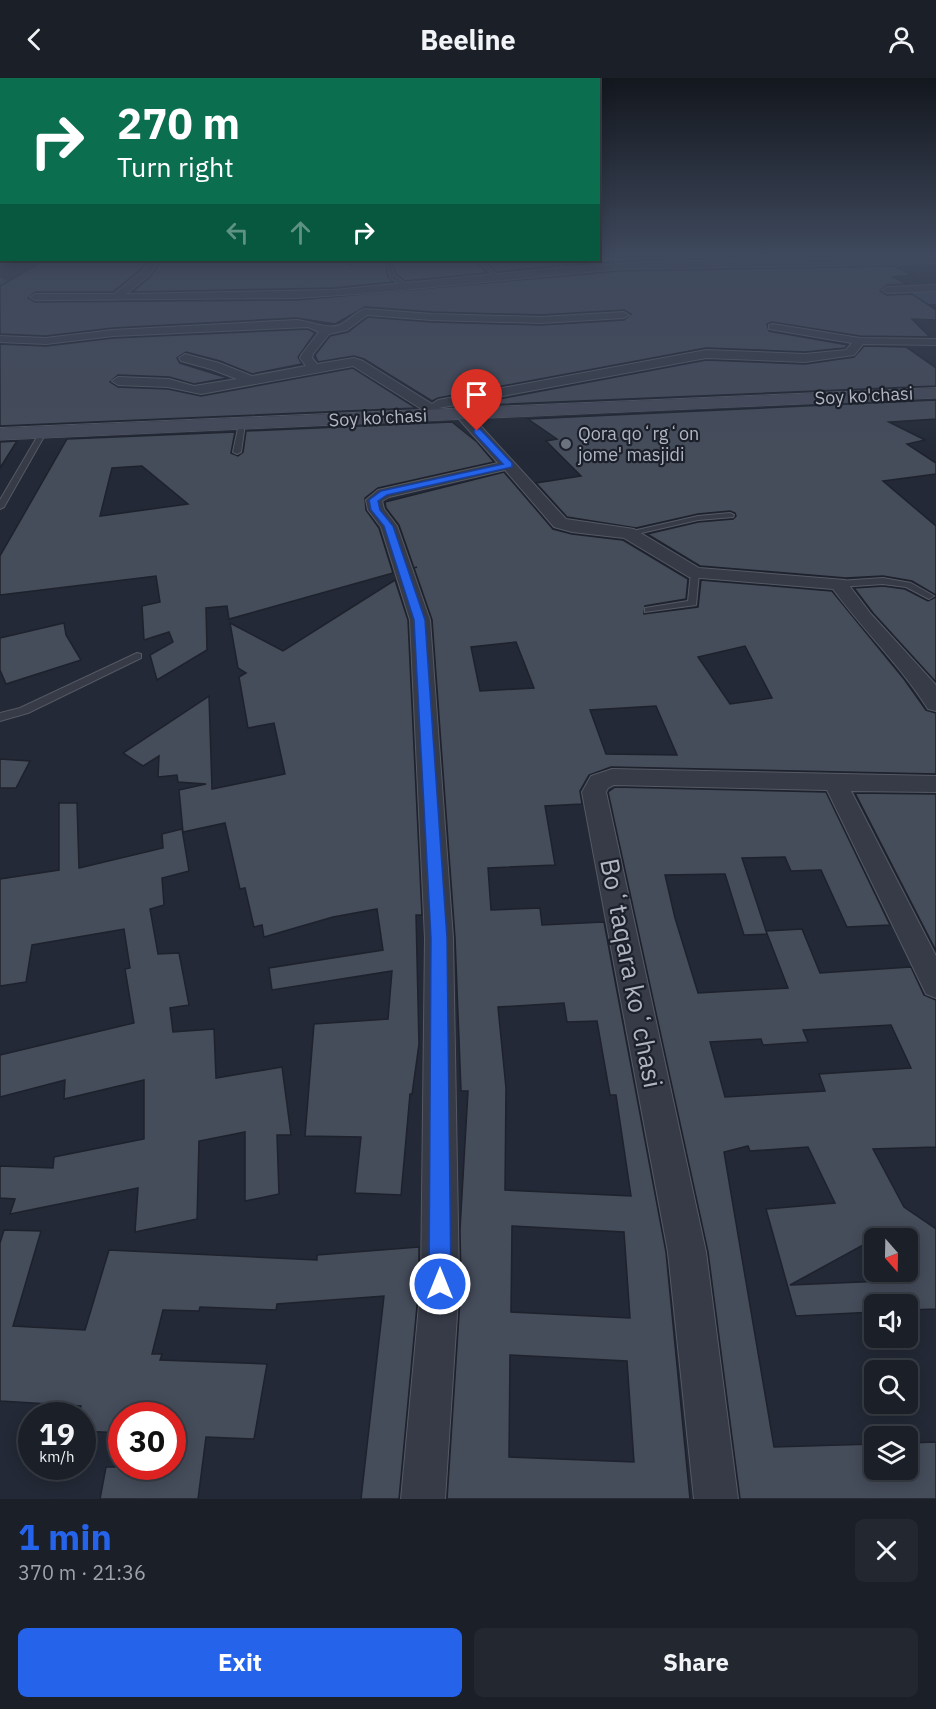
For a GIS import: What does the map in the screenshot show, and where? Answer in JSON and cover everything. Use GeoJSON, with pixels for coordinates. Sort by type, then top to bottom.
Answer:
{"type":"FeatureCollection","features":[{"type":"Feature","properties":{"kind":"main road","name":"Soy ko'chasi"},"geometry":{"type":"LineString","coordinates":[[0,434],[936,393]]}},
{"type":"Feature","properties":{"kind":"street"},"geometry":{"type":"LineString","coordinates":[[0,339],[46,341],[113,333],[296,323],[310,324],[325,331],[343,328],[351,322]]}},
{"type":"Feature","properties":{"kind":"street"},"geometry":{"type":"LineString","coordinates":[[773,327],[860,341],[936,342]]}},
{"type":"Feature","properties":{"kind":"street"},"geometry":{"type":"LineString","coordinates":[[314,368],[306,358],[308,350],[324,335],[325,331]]}},
{"type":"Feature","properties":{"kind":"street"},"geometry":{"type":"LineString","coordinates":[[427,406],[706,354],[805,358],[840,355],[850,353],[860,341]]}},
{"type":"Feature","properties":{"kind":"street"},"geometry":{"type":"LineString","coordinates":[[185,358],[215,366],[252,381]]}},
{"type":"Feature","properties":{"kind":"street"},"geometry":{"type":"LineString","coordinates":[[118,381],[169,383],[194,390],[314,368],[354,362],[360,364],[436,411],[462,414],[560,523],[572,527],[628,532],[695,573],[839,584],[864,618],[928,690],[936,704]]}},
{"type":"Feature","properties":{"kind":"street"},"geometry":{"type":"LineString","coordinates":[[423,1499],[440,1284],[439,938],[420,620],[388,526],[375,510],[374,500],[384,493],[509,465]]}},
{"type":"Feature","properties":{"kind":"street","name":"Boʻtaqara koʻchasi"},"geometry":{"type":"LineString","coordinates":[[716,1499],[687,1252],[594,792],[600,782],[612,777],[936,784]]}},
{"type":"Feature","properties":{"kind":"street"},"geometry":{"type":"LineString","coordinates":[[835,782],[936,985]]}},
{"type":"Feature","properties":{"kind":"lane"},"geometry":{"type":"LineString","coordinates":[[237,452],[242,424]]}},
{"type":"Feature","properties":{"kind":"lane"},"geometry":{"type":"LineString","coordinates":[[0,507],[42,433]]}},
{"type":"Feature","properties":{"kind":"lane"},"geometry":{"type":"LineString","coordinates":[[628,532],[698,518],[730,515]]}},
{"type":"Feature","properties":{"kind":"lane"},"geometry":{"type":"LineString","coordinates":[[648,610],[693,603],[695,573]]}},
{"type":"Feature","properties":{"kind":"lane"},"geometry":{"type":"LineString","coordinates":[[839,584],[883,581],[908,585],[929,596]]}},
{"type":"Feature","properties":{"kind":"lane"},"geometry":{"type":"LineString","coordinates":[[0,717],[24,711],[137,656]]}},
{"type":"Feature","properties":{"kind":"building"},"geometry":{"type":"Polygon","coordinates":[[[0,322],[217,322],[113,328],[46,336],[0,334],[0,322]]]}},
{"type":"Feature","properties":{"kind":"building"},"geometry":{"type":"Polygon","coordinates":[[[361,322],[541,325],[586,322],[771,322],[767,324],[769,331],[848,345],[845,348],[805,352],[706,348],[438,398],[432,401],[364,359],[354,356],[318,362],[315,355],[330,336],[348,332],[361,322]]]}},
{"type":"Feature","properties":{"kind":"building"},"geometry":{"type":"Polygon","coordinates":[[[774,322],[915,322],[930,337],[860,336],[774,322]]]}},
{"type":"Feature","properties":{"kind":"building"},"geometry":{"type":"Polygon","coordinates":[[[308,329],[315,333],[298,357],[302,364],[252,374],[220,361],[186,352],[177,358],[180,363],[228,378],[194,384],[169,377],[118,375],[110,382],[118,387],[168,389],[201,396],[353,368],[416,408],[0,426],[0,344],[46,346],[113,338],[308,329]]]}},
{"type":"Feature","properties":{"kind":"building"},"geometry":{"type":"Polygon","coordinates":[[[864,346],[906,347],[936,368],[936,386],[462,406],[706,360],[805,364],[854,357],[864,346]]]}},
{"type":"Feature","properties":{"kind":"building"},"geometry":{"type":"Polygon","coordinates":[[[936,400],[936,419],[889,422],[925,440],[907,444],[936,463],[936,474],[883,481],[936,526],[936,595],[912,581],[883,576],[846,578],[700,566],[647,534],[698,522],[733,519],[736,516],[735,513],[730,511],[698,514],[636,528],[567,517],[536,483],[581,476],[546,441],[557,439],[528,419],[936,400]]]}},
{"type":"Feature","properties":{"kind":"building"},"geometry":{"type":"Polygon","coordinates":[[[452,422],[477,442],[494,462],[378,488],[365,498],[366,510],[379,528],[393,573],[229,619],[227,606],[206,608],[207,650],[157,680],[150,655],[173,642],[169,632],[144,640],[142,606],[160,602],[156,576],[0,595],[0,556],[67,439],[235,432],[231,453],[238,456],[243,452],[246,431],[452,422]],[[142,466],[112,468],[100,516],[188,504],[142,466]]]}},
{"type":"Feature","properties":{"kind":"building"},"geometry":{"type":"Polygon","coordinates":[[[17,441],[0,468],[0,442],[17,441]]]}},
{"type":"Feature","properties":{"kind":"building"},"geometry":{"type":"Polygon","coordinates":[[[504,472],[553,529],[572,534],[623,540],[688,579],[686,599],[645,606],[644,614],[698,607],[701,580],[832,591],[904,679],[926,710],[936,713],[936,774],[611,767],[589,775],[580,791],[582,804],[545,806],[555,865],[488,868],[491,910],[540,908],[542,925],[604,922],[666,1252],[690,1499],[447,1499],[461,1284],[460,1229],[468,1091],[461,1091],[455,938],[432,620],[399,525],[386,508],[385,502],[504,472]],[[516,642],[471,647],[480,691],[534,688],[516,642]],[[745,646],[698,657],[730,704],[772,698],[745,646]],[[656,706],[590,710],[606,754],[677,755],[656,706]],[[564,1003],[498,1007],[506,1088],[505,1190],[631,1196],[616,1095],[610,1095],[597,1021],[567,1022],[564,1003]],[[512,1226],[511,1312],[630,1318],[624,1232],[512,1226]],[[510,1355],[509,1457],[634,1462],[627,1361],[510,1355]]]}},
{"type":"Feature","properties":{"kind":"building"},"geometry":{"type":"Polygon","coordinates":[[[395,580],[408,620],[422,915],[416,915],[419,1044],[412,1094],[410,1094],[401,1195],[355,1193],[361,1137],[305,1136],[314,1024],[388,1019],[392,971],[272,990],[269,968],[383,950],[377,909],[333,917],[264,937],[262,925],[254,927],[245,888],[240,889],[225,823],[183,832],[179,790],[206,784],[178,782],[177,775],[158,777],[159,756],[143,766],[123,753],[209,696],[212,789],[285,774],[274,723],[248,728],[239,677],[246,673],[238,668],[230,623],[283,651],[395,580]]]}},
{"type":"Feature","properties":{"kind":"building"},"geometry":{"type":"Polygon","coordinates":[[[883,586],[905,589],[928,601],[936,597],[936,682],[873,613],[854,588],[883,586]]]}},
{"type":"Feature","properties":{"kind":"building"},"geometry":{"type":"Polygon","coordinates":[[[64,623],[66,635],[81,660],[6,684],[0,670],[0,638],[64,623]]]}},
{"type":"Feature","properties":{"kind":"building"},"geometry":{"type":"Polygon","coordinates":[[[0,759],[30,761],[16,788],[0,788],[0,759]]]}},
{"type":"Feature","properties":{"kind":"building"},"geometry":{"type":"Polygon","coordinates":[[[615,787],[826,792],[890,925],[847,927],[821,870],[791,871],[785,857],[742,858],[766,931],[802,929],[820,973],[911,967],[924,995],[936,1000],[936,1147],[873,1149],[904,1207],[936,1229],[936,1309],[918,1310],[918,1294],[864,1294],[864,1313],[796,1316],[766,1209],[835,1203],[808,1147],[750,1151],[748,1146],[724,1152],[774,1447],[864,1444],[864,1480],[918,1480],[918,1443],[936,1442],[936,1499],[740,1499],[708,1252],[608,792],[615,787]],[[725,874],[665,875],[675,918],[698,993],[788,988],[766,931],[767,934],[744,935],[725,874]],[[891,1025],[803,1030],[808,1042],[763,1045],[761,1039],[710,1042],[725,1097],[825,1091],[819,1074],[911,1068],[891,1025]]]}},
{"type":"Feature","properties":{"kind":"building"},"geometry":{"type":"Polygon","coordinates":[[[855,793],[936,794],[936,951],[855,793]]]}},
{"type":"Feature","properties":{"kind":"building"},"geometry":{"type":"Polygon","coordinates":[[[59,803],[77,803],[79,868],[163,848],[162,834],[182,829],[189,871],[162,878],[164,905],[150,909],[158,954],[179,953],[189,1005],[170,1008],[173,1032],[214,1029],[216,1078],[282,1067],[291,1135],[277,1135],[279,1194],[245,1201],[245,1132],[199,1141],[197,1219],[135,1232],[138,1188],[10,1214],[15,1199],[0,1198],[0,1166],[53,1168],[54,1157],[144,1139],[144,1080],[64,1099],[65,1080],[0,1097],[0,1055],[134,1023],[125,969],[130,968],[124,929],[32,945],[26,982],[0,986],[0,879],[59,870],[59,803]]]}},
{"type":"Feature","properties":{"kind":"building"},"geometry":{"type":"Polygon","coordinates":[[[4,1230],[41,1231],[13,1326],[85,1330],[109,1250],[317,1260],[317,1255],[419,1247],[419,1284],[399,1499],[361,1499],[384,1296],[277,1304],[276,1310],[200,1307],[199,1311],[163,1310],[152,1354],[162,1354],[160,1360],[267,1364],[254,1439],[206,1437],[198,1499],[100,1499],[106,1467],[108,1467],[108,1480],[186,1480],[186,1402],[108,1402],[108,1432],[96,1432],[96,1402],[0,1401],[0,1243],[4,1230]]]}},
{"type":"Feature","properties":{"kind":"place","name":"Qora qoʻrgʻon jome' masjidi"},"geometry":{"type":"Point","coordinates":[566,444]}},
{"type":"Feature","properties":{"kind":"route"},"geometry":{"type":"LineString","coordinates":[[440,1284],[439,938],[420,620],[388,526],[375,510],[374,500],[384,493],[509,465],[477,431]]}}]}
